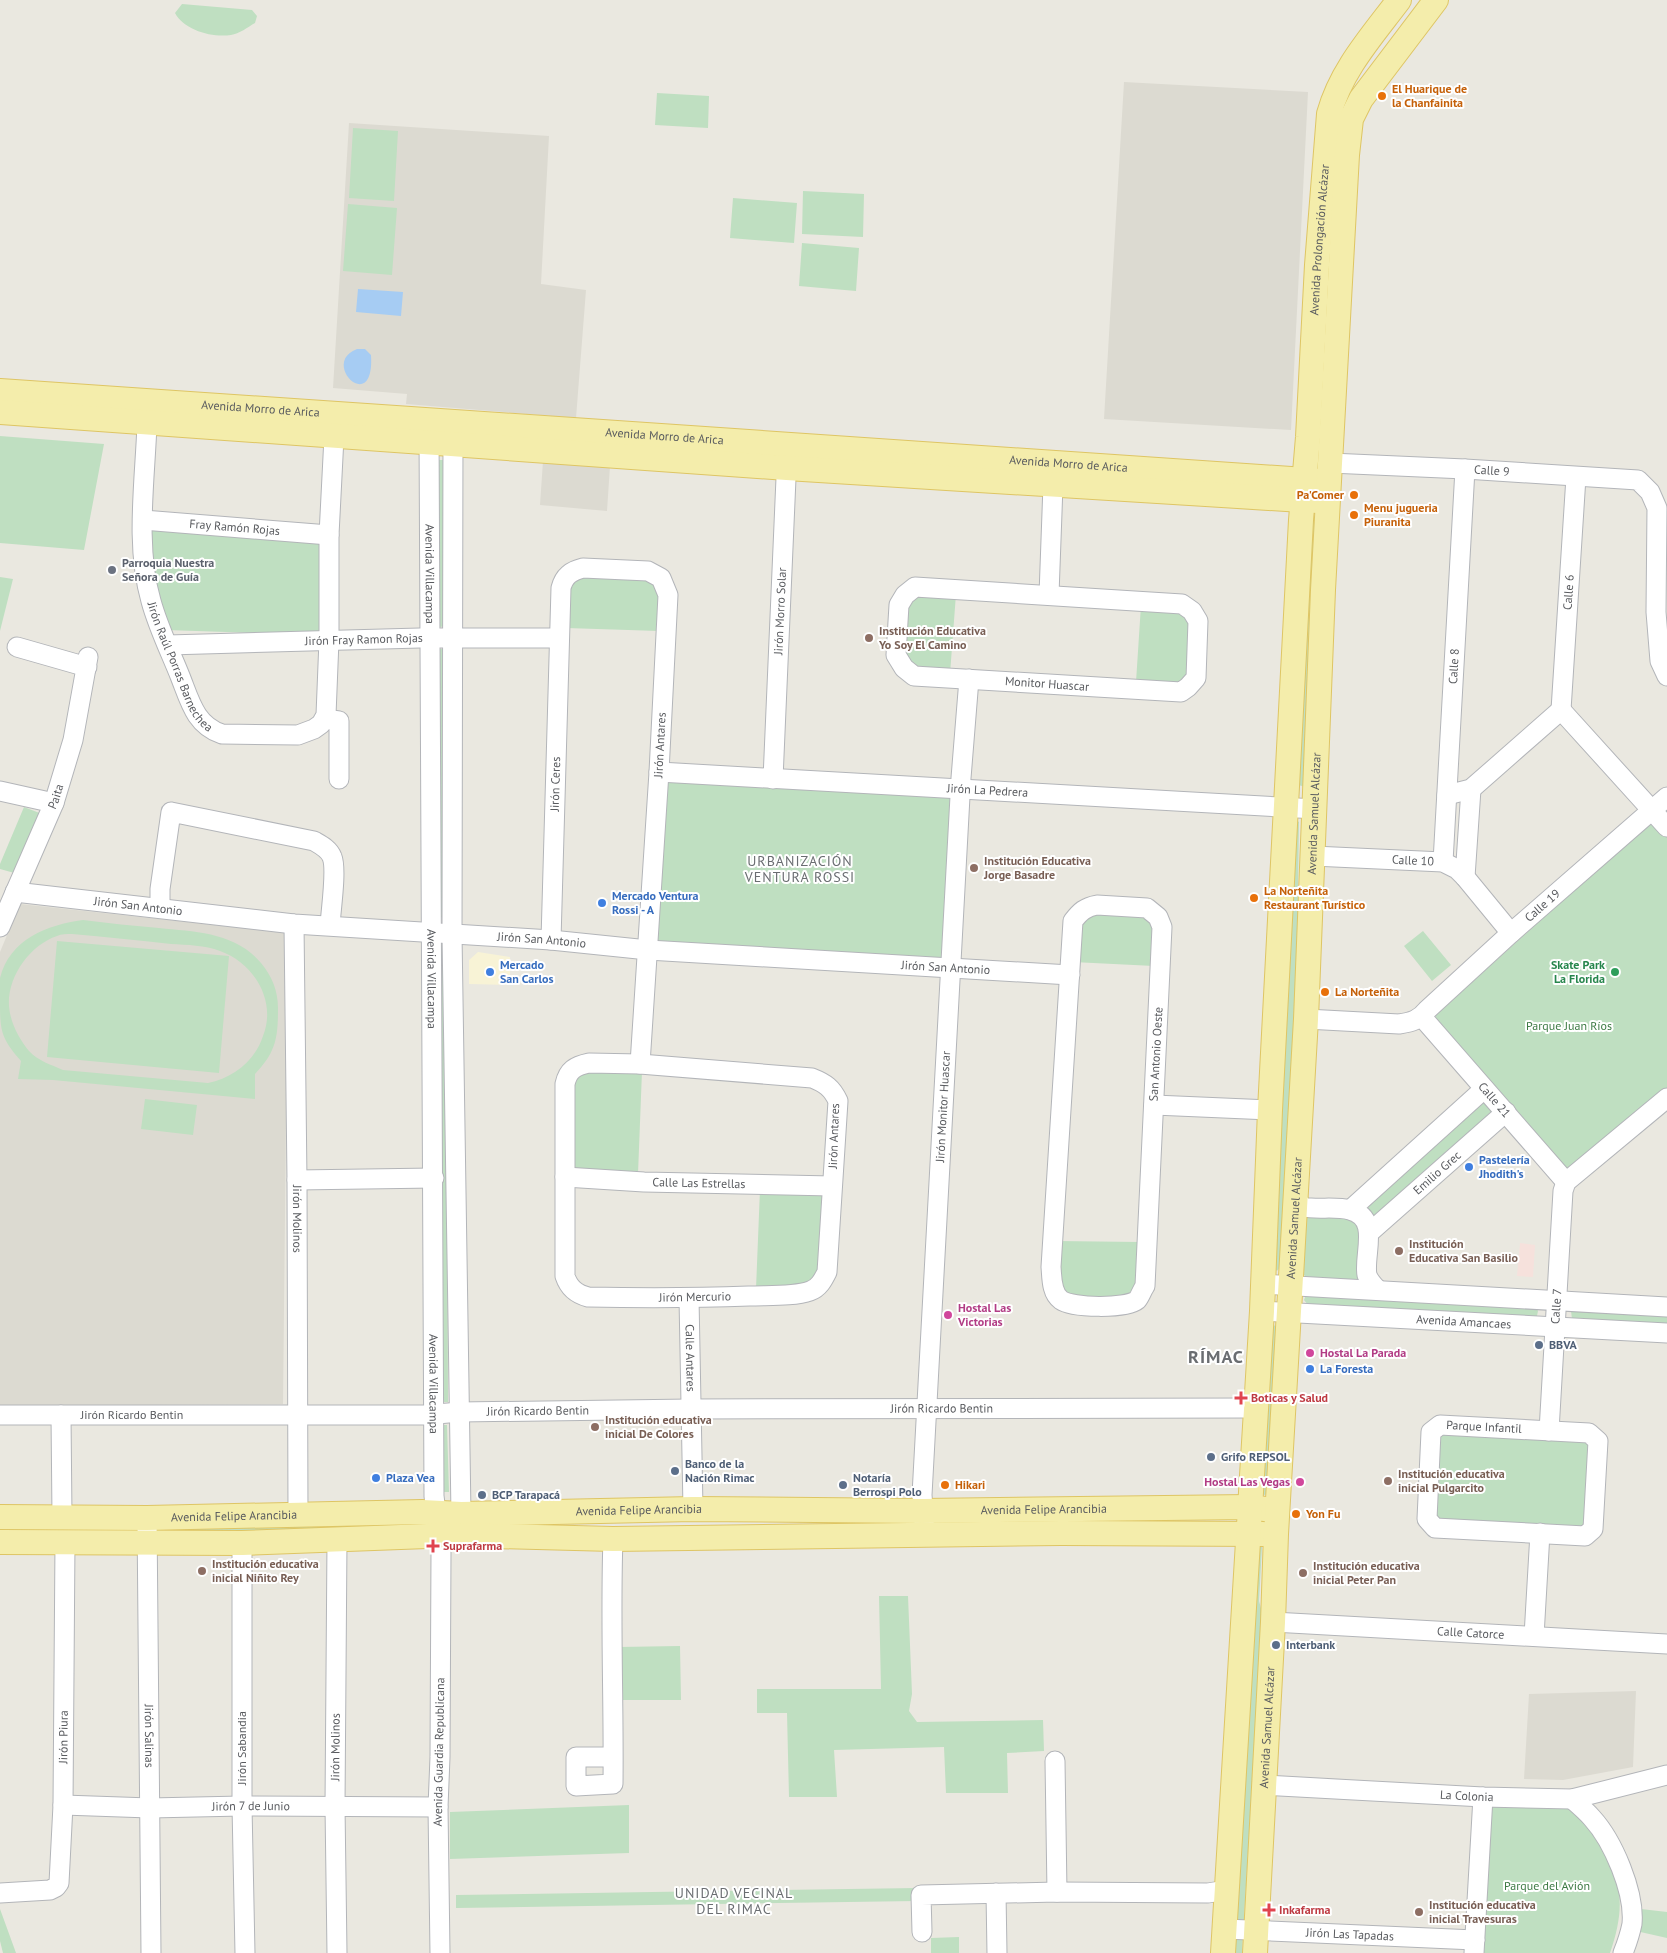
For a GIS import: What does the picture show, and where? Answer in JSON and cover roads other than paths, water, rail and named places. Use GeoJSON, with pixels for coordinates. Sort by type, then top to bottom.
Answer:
{"type":"FeatureCollection","features":[{"type":"Feature","properties":{"kind":"main road","name":"Avenida Prolongación Alcázar"},"geometry":{"type":"LineString","coordinates":[[1303,490],[1317,265],[1329,114],[1333,98],[1345,73],[1399,0]]}},
{"type":"Feature","properties":{"kind":"main road","name":"Avenida Prolongación Alcázar"},"geometry":{"type":"LineString","coordinates":[[1329,482],[1340,266],[1351,119],[1376,76],[1436,0]]}},
{"type":"Feature","properties":{"kind":"main road"},"geometry":{"type":"LineString","coordinates":[[1317,265],[1340,266]]}},
{"type":"Feature","properties":{"kind":"main road","name":"Avenida Morro de Arica"},"geometry":{"type":"LineString","coordinates":[[0,391],[429,432],[1303,490]]}},
{"type":"Feature","properties":{"kind":"main road","name":"Avenida Morro de Arica"},"geometry":{"type":"LineString","coordinates":[[0,412],[334,437],[429,432]]}},
{"type":"Feature","properties":{"kind":"main road","name":"Avenida Morro de Arica"},"geometry":{"type":"LineString","coordinates":[[787,457],[1053,485],[1303,490],[1329,482]]}},
{"type":"Feature","properties":{"kind":"main road","name":"Avenida Samuel Alcázar"},"geometry":{"type":"LineString","coordinates":[[1255,1942],[1273,1622],[1277,1511],[1306,1020],[1329,482]]}},
{"type":"Feature","properties":{"kind":"main road"},"geometry":{"type":"LineString","coordinates":[[1223,1953],[1262,1310],[1285,807],[1303,490]]}},
{"type":"Feature","properties":{"kind":"main road","name":"Avenida Felipe Arancibia"},"geometry":{"type":"LineString","coordinates":[[0,1542],[242,1543],[337,1540],[693,1508],[922,1511],[1249,1507],[1277,1511]]}},
{"type":"Feature","properties":{"kind":"main road","name":"Avenida Felipe Arancibia"},"geometry":{"type":"LineString","coordinates":[[0,1517],[298,1516],[446,1530],[613,1539],[925,1535],[1276,1534]]}},
{"type":"Feature","properties":{"kind":"street","name":"Jirón Raúl Porras Barnechea"},"geometry":{"type":"LineString","coordinates":[[147,424],[143,520],[144,564],[151,602],[192,705],[203,724],[211,730],[222,734],[298,735],[314,729],[325,719]]}},
{"type":"Feature","properties":{"kind":"street","name":"Avenida Villacampa"},"geometry":{"type":"LineString","coordinates":[[429,432],[434,1414],[446,1530]]}},
{"type":"Feature","properties":{"kind":"street","name":"Avenida Villacampa"},"geometry":{"type":"LineString","coordinates":[[446,1530],[460,1412],[452,934],[453,433]]}},
{"type":"Feature","properties":{"kind":"street"},"geometry":{"type":"LineString","coordinates":[[334,437],[328,535],[329,640],[325,719],[339,721],[339,779]]}},
{"type":"Feature","properties":{"kind":"street","name":"Jirón Morro Solar"},"geometry":{"type":"LineString","coordinates":[[773,779],[787,457]]}},
{"type":"Feature","properties":{"kind":"street","name":"Calle 9"},"geometry":{"type":"LineString","coordinates":[[1329,482],[1466,469],[1638,480],[1650,492],[1657,508],[1656,612],[1660,661],[1667,676]]}},
{"type":"Feature","properties":{"kind":"street","name":"Calle 8"},"geometry":{"type":"LineString","coordinates":[[1443,862],[1466,469]]}},
{"type":"Feature","properties":{"kind":"street","name":"Calle 6"},"geometry":{"type":"LineString","coordinates":[[1561,710],[1576,477]]}},
{"type":"Feature","properties":{"kind":"street"},"geometry":{"type":"LineString","coordinates":[[1048,595],[1053,485]]}},
{"type":"Feature","properties":{"kind":"street","name":"Fray Ramón Rojas"},"geometry":{"type":"LineString","coordinates":[[143,520],[328,535]]}},
{"type":"Feature","properties":{"kind":"street","name":"Jirón Antares"},"geometry":{"type":"LineString","coordinates":[[560,633],[561,588],[563,581],[574,570],[583,568],[648,572],[661,578],[668,595],[659,772],[640,1064]]}},
{"type":"Feature","properties":{"kind":"street","name":"Monitor Huascar"},"geometry":{"type":"LineString","coordinates":[[915,587],[1182,604],[1192,611],[1198,621],[1196,678],[1181,692],[969,679],[914,676],[904,668],[896,655],[899,605],[905,595],[915,587]]}},
{"type":"Feature","properties":{"kind":"street","name":"Jirón Fray Ramon Rojas"},"geometry":{"type":"LineString","coordinates":[[168,645],[329,640],[452,639],[560,633]]}},
{"type":"Feature","properties":{"kind":"street","name":"Jirón Ceres"},"geometry":{"type":"LineString","coordinates":[[551,940],[560,633]]}},
{"type":"Feature","properties":{"kind":"street","name":"Paita"},"geometry":{"type":"LineString","coordinates":[[0,927],[54,803],[73,740],[88,662],[17,647]]}},
{"type":"Feature","properties":{"kind":"street","name":"Jirón Monitor Huascar"},"geometry":{"type":"LineString","coordinates":[[925,1535],[922,1511],[927,1409],[960,788],[969,679]]}},
{"type":"Feature","properties":{"kind":"street"},"geometry":{"type":"LineString","coordinates":[[1447,795],[1471,789],[1561,710],[1667,827]]}},
{"type":"Feature","properties":{"kind":"street","name":"Jirón La Pedrera"},"geometry":{"type":"LineString","coordinates":[[659,772],[1316,809]]}},
{"type":"Feature","properties":{"kind":"street"},"geometry":{"type":"LineString","coordinates":[[1465,876],[1471,789]]}},
{"type":"Feature","properties":{"kind":"street"},"geometry":{"type":"LineString","coordinates":[[0,791],[54,803]]}},
{"type":"Feature","properties":{"kind":"street","name":"Calle 19"},"geometry":{"type":"LineString","coordinates":[[1422,1017],[1427,1010],[1511,933],[1667,797]]}},
{"type":"Feature","properties":{"kind":"street"},"geometry":{"type":"LineString","coordinates":[[160,907],[160,889],[171,812],[314,841],[324,847],[332,856],[333,868],[330,925]]}},
{"type":"Feature","properties":{"kind":"street","name":"Calle 10"},"geometry":{"type":"LineString","coordinates":[[1313,856],[1443,862],[1457,869],[1465,876],[1511,933]]}},
{"type":"Feature","properties":{"kind":"street","name":"Jirón San Antonio"},"geometry":{"type":"LineString","coordinates":[[15,892],[160,907],[294,924],[551,940],[648,950],[1070,975]]}},
{"type":"Feature","properties":{"kind":"street","name":"San Antonio Oeste"},"geometry":{"type":"LineString","coordinates":[[1088,906],[1147,908],[1158,917],[1162,927],[1145,1286],[1137,1300],[1127,1305],[1070,1305],[1059,1299],[1053,1286],[1051,1267],[1070,975],[1073,921],[1088,906]]}},
{"type":"Feature","properties":{"kind":"street","name":"Jirón Molinos"},"geometry":{"type":"LineString","coordinates":[[294,924],[298,1180],[298,1516]]}},
{"type":"Feature","properties":{"kind":"street"},"geometry":{"type":"LineString","coordinates":[[1306,1020],[1399,1024],[1413,1022],[1422,1017]]}},
{"type":"Feature","properties":{"kind":"street","name":"Calle 21"},"geometry":{"type":"LineString","coordinates":[[1422,1017],[1566,1182]]}},
{"type":"Feature","properties":{"kind":"street","name":"Jirón Antares"},"geometry":{"type":"LineString","coordinates":[[573,1290],[565,1276],[565,1084],[567,1074],[578,1065],[588,1063],[640,1064],[812,1078],[824,1082],[834,1092],[838,1101],[827,1272],[818,1287]]}},
{"type":"Feature","properties":{"kind":"street"},"geometry":{"type":"LineString","coordinates":[[1350,1210],[1484,1089]]}},
{"type":"Feature","properties":{"kind":"street"},"geometry":{"type":"LineString","coordinates":[[1566,1182],[1665,1103]]}},
{"type":"Feature","properties":{"kind":"street"},"geometry":{"type":"LineString","coordinates":[[1154,1105],[1270,1110]]}},
{"type":"Feature","properties":{"kind":"street","name":"Emilio Grec"},"geometry":{"type":"LineString","coordinates":[[1369,1234],[1506,1112]]}},
{"type":"Feature","properties":{"kind":"street","name":"Calle Las Estrellas"},"geometry":{"type":"LineString","coordinates":[[565,1177],[644,1182],[832,1186]]}},
{"type":"Feature","properties":{"kind":"street"},"geometry":{"type":"LineString","coordinates":[[298,1180],[434,1178]]}},
{"type":"Feature","properties":{"kind":"street","name":"Calle 7"},"geometry":{"type":"LineString","coordinates":[[1549,1431],[1563,1192],[1566,1182]]}},
{"type":"Feature","properties":{"kind":"street"},"geometry":{"type":"LineString","coordinates":[[1296,1199],[1304,1207],[1350,1210],[1359,1215],[1367,1224],[1369,1234],[1367,1273],[1369,1280],[1378,1290]]}},
{"type":"Feature","properties":{"kind":"street"},"geometry":{"type":"LineString","coordinates":[[1263,1284],[1667,1307]]}},
{"type":"Feature","properties":{"kind":"street","name":"Jirón Mercurio"},"geometry":{"type":"LineString","coordinates":[[573,1290],[579,1295],[588,1298],[689,1298],[790,1294],[809,1291],[818,1287]]}},
{"type":"Feature","properties":{"kind":"street","name":"Calle Antares"},"geometry":{"type":"LineString","coordinates":[[689,1298],[693,1508]]}},
{"type":"Feature","properties":{"kind":"street","name":"Avenida Amancaes"},"geometry":{"type":"LineString","coordinates":[[1262,1310],[1667,1333]]}},
{"type":"Feature","properties":{"kind":"street","name":"Jirón Ricardo Bentin"},"geometry":{"type":"LineString","coordinates":[[0,1416],[434,1414],[691,1409],[1255,1408]]}},
{"type":"Feature","properties":{"kind":"street"},"geometry":{"type":"LineString","coordinates":[[61,1415],[62,1517]]}},
{"type":"Feature","properties":{"kind":"street","name":"Parque Infantil"},"geometry":{"type":"LineString","coordinates":[[1440,1425],[1589,1434],[1598,1441],[1593,1529],[1584,1536],[1540,1533],[1434,1528],[1427,1519],[1431,1432],[1440,1425]]}},
{"type":"Feature","properties":{"kind":"street","name":"Jirón Salinas"},"geometry":{"type":"LineString","coordinates":[[147,1518],[151,1953]]}},
{"type":"Feature","properties":{"kind":"street","name":"Avenida Guardia Republicana"},"geometry":{"type":"LineString","coordinates":[[440,1953],[438,1807],[446,1530]]}},
{"type":"Feature","properties":{"kind":"street"},"geometry":{"type":"LineString","coordinates":[[1534,1636],[1540,1533]]}},
{"type":"Feature","properties":{"kind":"street"},"geometry":{"type":"LineString","coordinates":[[613,1539],[614,1757]]}},
{"type":"Feature","properties":{"kind":"street","name":"Jirón Molinos"},"geometry":{"type":"LineString","coordinates":[[337,1540],[335,1806],[337,1953]]}},
{"type":"Feature","properties":{"kind":"street","name":"Jirón Piura"},"geometry":{"type":"LineString","coordinates":[[6,1892],[50,1890],[59,1883],[62,1805],[65,1542]]}},
{"type":"Feature","properties":{"kind":"street","name":"Jirón Sabandia"},"geometry":{"type":"LineString","coordinates":[[242,1543],[242,1806],[245,1953]]}},
{"type":"Feature","properties":{"kind":"street","name":"Calle Catorce"},"geometry":{"type":"LineString","coordinates":[[1273,1622],[1667,1644]]}},
{"type":"Feature","properties":{"kind":"street"},"geometry":{"type":"LineString","coordinates":[[1055,1761],[1057,1892]]}},
{"type":"Feature","properties":{"kind":"street","name":"La Colonia"},"geometry":{"type":"LineString","coordinates":[[1263,1786],[1483,1797],[1572,1799],[1667,1775]]}},
{"type":"Feature","properties":{"kind":"street"},"geometry":{"type":"LineString","coordinates":[[1474,1946],[1483,1797]]}},
{"type":"Feature","properties":{"kind":"street"},"geometry":{"type":"LineString","coordinates":[[1572,1799],[1593,1818],[1608,1841],[1625,1879],[1632,1922],[1629,1940],[1623,1953]]}},
{"type":"Feature","properties":{"kind":"street","name":"Jirón 7 de Junio"},"geometry":{"type":"LineString","coordinates":[[62,1805],[150,1808],[242,1806],[438,1807]]}},
{"type":"Feature","properties":{"kind":"street"},"geometry":{"type":"LineString","coordinates":[[922,1932],[921,1895],[1057,1892],[1208,1893],[1227,1890]]}},
{"type":"Feature","properties":{"kind":"street"},"geometry":{"type":"LineString","coordinates":[[996,1893],[996,1953]]}},
{"type":"Feature","properties":{"kind":"street","name":"Jirón Las Tapadas"},"geometry":{"type":"LineString","coordinates":[[1225,1930],[1255,1942],[1474,1946]]}},
{"type":"Feature","properties":{"kind":"water"},"geometry":{"type":"Polygon","coordinates":[[[358,289],[403,292],[401,316],[356,312],[358,289]]]}},
{"type":"Feature","properties":{"kind":"water"},"geometry":{"type":"Polygon","coordinates":[[[357,349],[365,349],[371,355],[370,373],[365,382],[358,384],[351,380],[346,373],[344,365],[347,356],[357,349]]]}},
{"type":"Feature","properties":{"kind":"place","name":"El Huarique de la Chanfainita"},"geometry":{"type":"Point","coordinates":[1382,96]}},
{"type":"Feature","properties":{"kind":"place","name":"Pa'Comer"},"geometry":{"type":"Point","coordinates":[1354,495]}},
{"type":"Feature","properties":{"kind":"place","name":"Menu jugueria Piuranita"},"geometry":{"type":"Point","coordinates":[1354,515]}},
{"type":"Feature","properties":{"kind":"place","name":"Parroquia Nuestra Señora de Guía"},"geometry":{"type":"Point","coordinates":[112,570]}},
{"type":"Feature","properties":{"kind":"place","name":"Institución Educativa Yo Soy El Camino"},"geometry":{"type":"Point","coordinates":[869,638]}},
{"type":"Feature","properties":{"kind":"place","name":"Institución Educativa Jorge Basadre"},"geometry":{"type":"Point","coordinates":[974,868]}},
{"type":"Feature","properties":{"kind":"place","name":"La Norteñita Restaurant Turístico"},"geometry":{"type":"Point","coordinates":[1254,898]}},
{"type":"Feature","properties":{"kind":"place","name":"Mercado Ventura Rossi - A"},"geometry":{"type":"Point","coordinates":[602,903]}},
{"type":"Feature","properties":{"kind":"place","name":"Mercado San Carlos"},"geometry":{"type":"Point","coordinates":[490,972]}},
{"type":"Feature","properties":{"kind":"place","name":"Skate Park La Florida"},"geometry":{"type":"Point","coordinates":[1615,972]}},
{"type":"Feature","properties":{"kind":"place","name":"La Norteñita"},"geometry":{"type":"Point","coordinates":[1325,992]}},
{"type":"Feature","properties":{"kind":"place","name":"Pastelería Jhodith's"},"geometry":{"type":"Point","coordinates":[1469,1167]}},
{"type":"Feature","properties":{"kind":"place","name":"Institución Educativa San Basilio"},"geometry":{"type":"Point","coordinates":[1399,1251]}},
{"type":"Feature","properties":{"kind":"place","name":"Hostal Las Victorias"},"geometry":{"type":"Point","coordinates":[948,1315]}},
{"type":"Feature","properties":{"kind":"place","name":"BBVA"},"geometry":{"type":"Point","coordinates":[1539,1345]}},
{"type":"Feature","properties":{"kind":"place","name":"Hostal La Parada"},"geometry":{"type":"Point","coordinates":[1310,1353]}},
{"type":"Feature","properties":{"kind":"place","name":"La Foresta"},"geometry":{"type":"Point","coordinates":[1310,1369]}},
{"type":"Feature","properties":{"kind":"place","name":"Boticas y Salud"},"geometry":{"type":"Point","coordinates":[1241,1398]}},
{"type":"Feature","properties":{"kind":"place","name":"Institución educativa inicial De Colores"},"geometry":{"type":"Point","coordinates":[595,1427]}},
{"type":"Feature","properties":{"kind":"place","name":"Grifo REPSOL"},"geometry":{"type":"Point","coordinates":[1211,1457]}},
{"type":"Feature","properties":{"kind":"place","name":"Banco de la Nación Rimac"},"geometry":{"type":"Point","coordinates":[675,1471]}},
{"type":"Feature","properties":{"kind":"place","name":"Plaza Vea"},"geometry":{"type":"Point","coordinates":[376,1478]}},
{"type":"Feature","properties":{"kind":"place","name":"Institución educativa inicial Pulgarcito"},"geometry":{"type":"Point","coordinates":[1388,1481]}},
{"type":"Feature","properties":{"kind":"place","name":"Hostal Las Vegas"},"geometry":{"type":"Point","coordinates":[1300,1482]}},
{"type":"Feature","properties":{"kind":"place","name":"Notaría Berrospi Polo"},"geometry":{"type":"Point","coordinates":[843,1485]}},
{"type":"Feature","properties":{"kind":"place","name":"Hikari"},"geometry":{"type":"Point","coordinates":[945,1485]}},
{"type":"Feature","properties":{"kind":"place","name":"BCP Tarapacá"},"geometry":{"type":"Point","coordinates":[482,1495]}},
{"type":"Feature","properties":{"kind":"place","name":"Yon Fu"},"geometry":{"type":"Point","coordinates":[1296,1514]}},
{"type":"Feature","properties":{"kind":"place","name":"Suprafarma"},"geometry":{"type":"Point","coordinates":[433,1546]}},
{"type":"Feature","properties":{"kind":"place","name":"Institución educativa inicial Niñito Rey"},"geometry":{"type":"Point","coordinates":[202,1571]}},
{"type":"Feature","properties":{"kind":"place","name":"Institución educativa inicial Peter Pan"},"geometry":{"type":"Point","coordinates":[1303,1573]}},
{"type":"Feature","properties":{"kind":"place","name":"Interbank"},"geometry":{"type":"Point","coordinates":[1276,1645]}},
{"type":"Feature","properties":{"kind":"place","name":"Inkafarma"},"geometry":{"type":"Point","coordinates":[1269,1910]}},
{"type":"Feature","properties":{"kind":"place","name":"Institución educativa inicial Travesuras"},"geometry":{"type":"Point","coordinates":[1419,1912]}},
{"type":"Feature","properties":{"kind":"district","name":"URBANIZACIÓN VENTURA ROSSI"},"geometry":{"type":"Point","coordinates":[800,870]}},
{"type":"Feature","properties":{"kind":"district","name":"RÍMAC"},"geometry":{"type":"Point","coordinates":[1216,1357]}},
{"type":"Feature","properties":{"kind":"district","name":"UNIDAD VECINAL DEL RIMAC"},"geometry":{"type":"Point","coordinates":[734,1902]}},
{"type":"Feature","properties":{"kind":"park label","name":"Parque Juan Ríos"},"geometry":{"type":"Point","coordinates":[1569,1026]}},
{"type":"Feature","properties":{"kind":"park label","name":"Parque del Avión"},"geometry":{"type":"Point","coordinates":[1547,1886]}}]}
